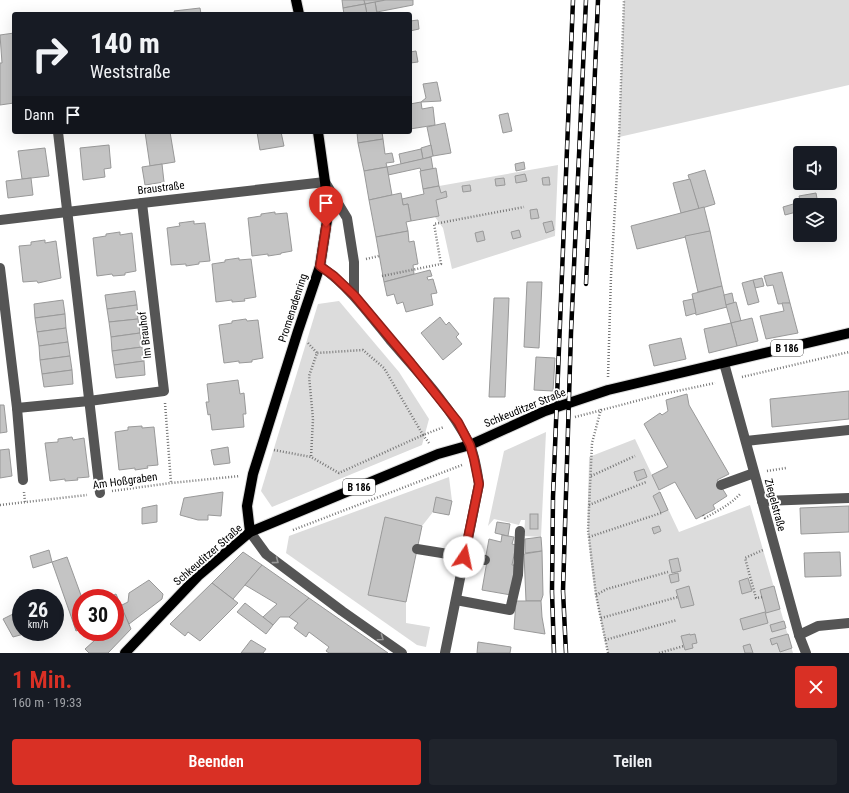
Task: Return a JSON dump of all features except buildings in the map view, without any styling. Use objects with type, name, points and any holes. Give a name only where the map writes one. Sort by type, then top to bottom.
[{"type":"main road","points":[[296,0],[299,12]]},
{"type":"main road","points":[[318,134],[328,214],[320,266]]},
{"type":"main road","name":"Promenadenring","points":[[250,532],[247,506],[253,474],[320,266]]},
{"type":"main road","name":"Schkeuditzer Straße","points":[[124,653],[198,576],[250,532],[438,454],[470,445],[545,411],[608,390],[849,334]]},
{"type":"street","points":[[58,134],[100,493]]},
{"type":"street","points":[[325,182],[347,218],[354,262],[354,295]]},
{"type":"street","name":"Braustraße","points":[[0,220],[325,182]]},
{"type":"street","name":"Im Brauhof","points":[[142,203],[164,391]]},
{"type":"street","name":"Promenadenring","points":[[320,266],[334,276],[354,295],[411,363],[458,422],[470,445],[479,484],[445,653]]},
{"type":"street","points":[[0,268],[17,408],[23,480]]},
{"type":"street","name":"Ziegelstraße","points":[[724,362],[799,635],[806,653]]},
{"type":"street","points":[[17,408],[89,401],[164,391]]},
{"type":"street","points":[[746,442],[849,430]]},
{"type":"street","points":[[721,485],[754,473]]},
{"type":"street","points":[[762,501],[849,498]]},
{"type":"street","points":[[456,600],[510,610],[518,575],[520,531]]},
{"type":"street","name":"Promenadenring","points":[[250,532],[266,554],[342,611],[402,653]]},
{"type":"street","points":[[417,549],[485,560]]},
{"type":"street","points":[[799,635],[818,626],[849,623]]},
{"type":"path","points":[[608,653],[596,595],[589,537],[589,505],[592,443],[608,390],[610,276],[619,137],[624,0]]},
{"type":"path","points":[[382,276],[441,264],[434,224],[524,207]]},
{"type":"path","points":[[311,457],[313,419],[309,376],[317,352],[363,350],[384,368],[423,435],[438,454]]},
{"type":"path","points":[[164,391],[171,483]]},
{"type":"path","points":[[261,447],[311,457],[339,473],[423,435],[458,422]]},
{"type":"path","points":[[591,476],[635,456]]},
{"type":"path","points":[[754,473],[786,468]]},
{"type":"path","name":"Am Hoßgraben","points":[[0,505],[253,474]]},
{"type":"path","points":[[589,505],[646,482]]},
{"type":"path","points":[[703,515],[705,518],[718,511],[732,503],[741,493],[757,485]]},
{"type":"path","points":[[589,537],[661,513]]},
{"type":"path","points":[[762,597],[756,598],[745,558],[774,544]]},
{"type":"path","points":[[596,595],[607,589],[668,572]]},
{"type":"path","points":[[601,618],[678,597]]},
{"type":"path","points":[[605,640],[677,620]]},
{"type":"path","points":[[658,653],[684,646]]},
{"type":"shaded area","points":[[624,0],[849,0],[849,85],[619,137]]},
{"type":"shaded area","points":[[558,165],[555,236],[452,269],[443,228],[435,217],[439,216],[436,200],[447,197],[446,191],[441,193],[439,186]]},
{"type":"shaded area","points":[[339,301],[399,372],[429,419],[422,445],[272,507],[261,491],[318,304]]},
{"type":"shaded area","points":[[546,432],[541,537],[524,536],[525,520],[521,520],[519,525],[494,519],[488,526],[504,451]]},
{"type":"shaded area","points":[[635,439],[679,532],[750,505],[793,653],[608,653],[595,591],[589,544],[589,457]]},
{"type":"shaded area","points":[[449,477],[452,501],[449,515],[433,512],[422,526],[385,518],[368,595],[406,602],[406,623],[430,627],[426,647],[417,645],[286,553],[289,536]]},
{"type":"railway","points":[[554,653],[552,592],[553,497],[573,0]]},
{"type":"railway","points":[[566,653],[563,591],[571,333],[586,0]]},
{"type":"railway","points":[[586,284],[598,0]]},
{"type":"route","points":[[326,227],[320,266],[334,276],[354,295],[411,363],[458,422],[470,445],[479,484],[464,557]]}]
